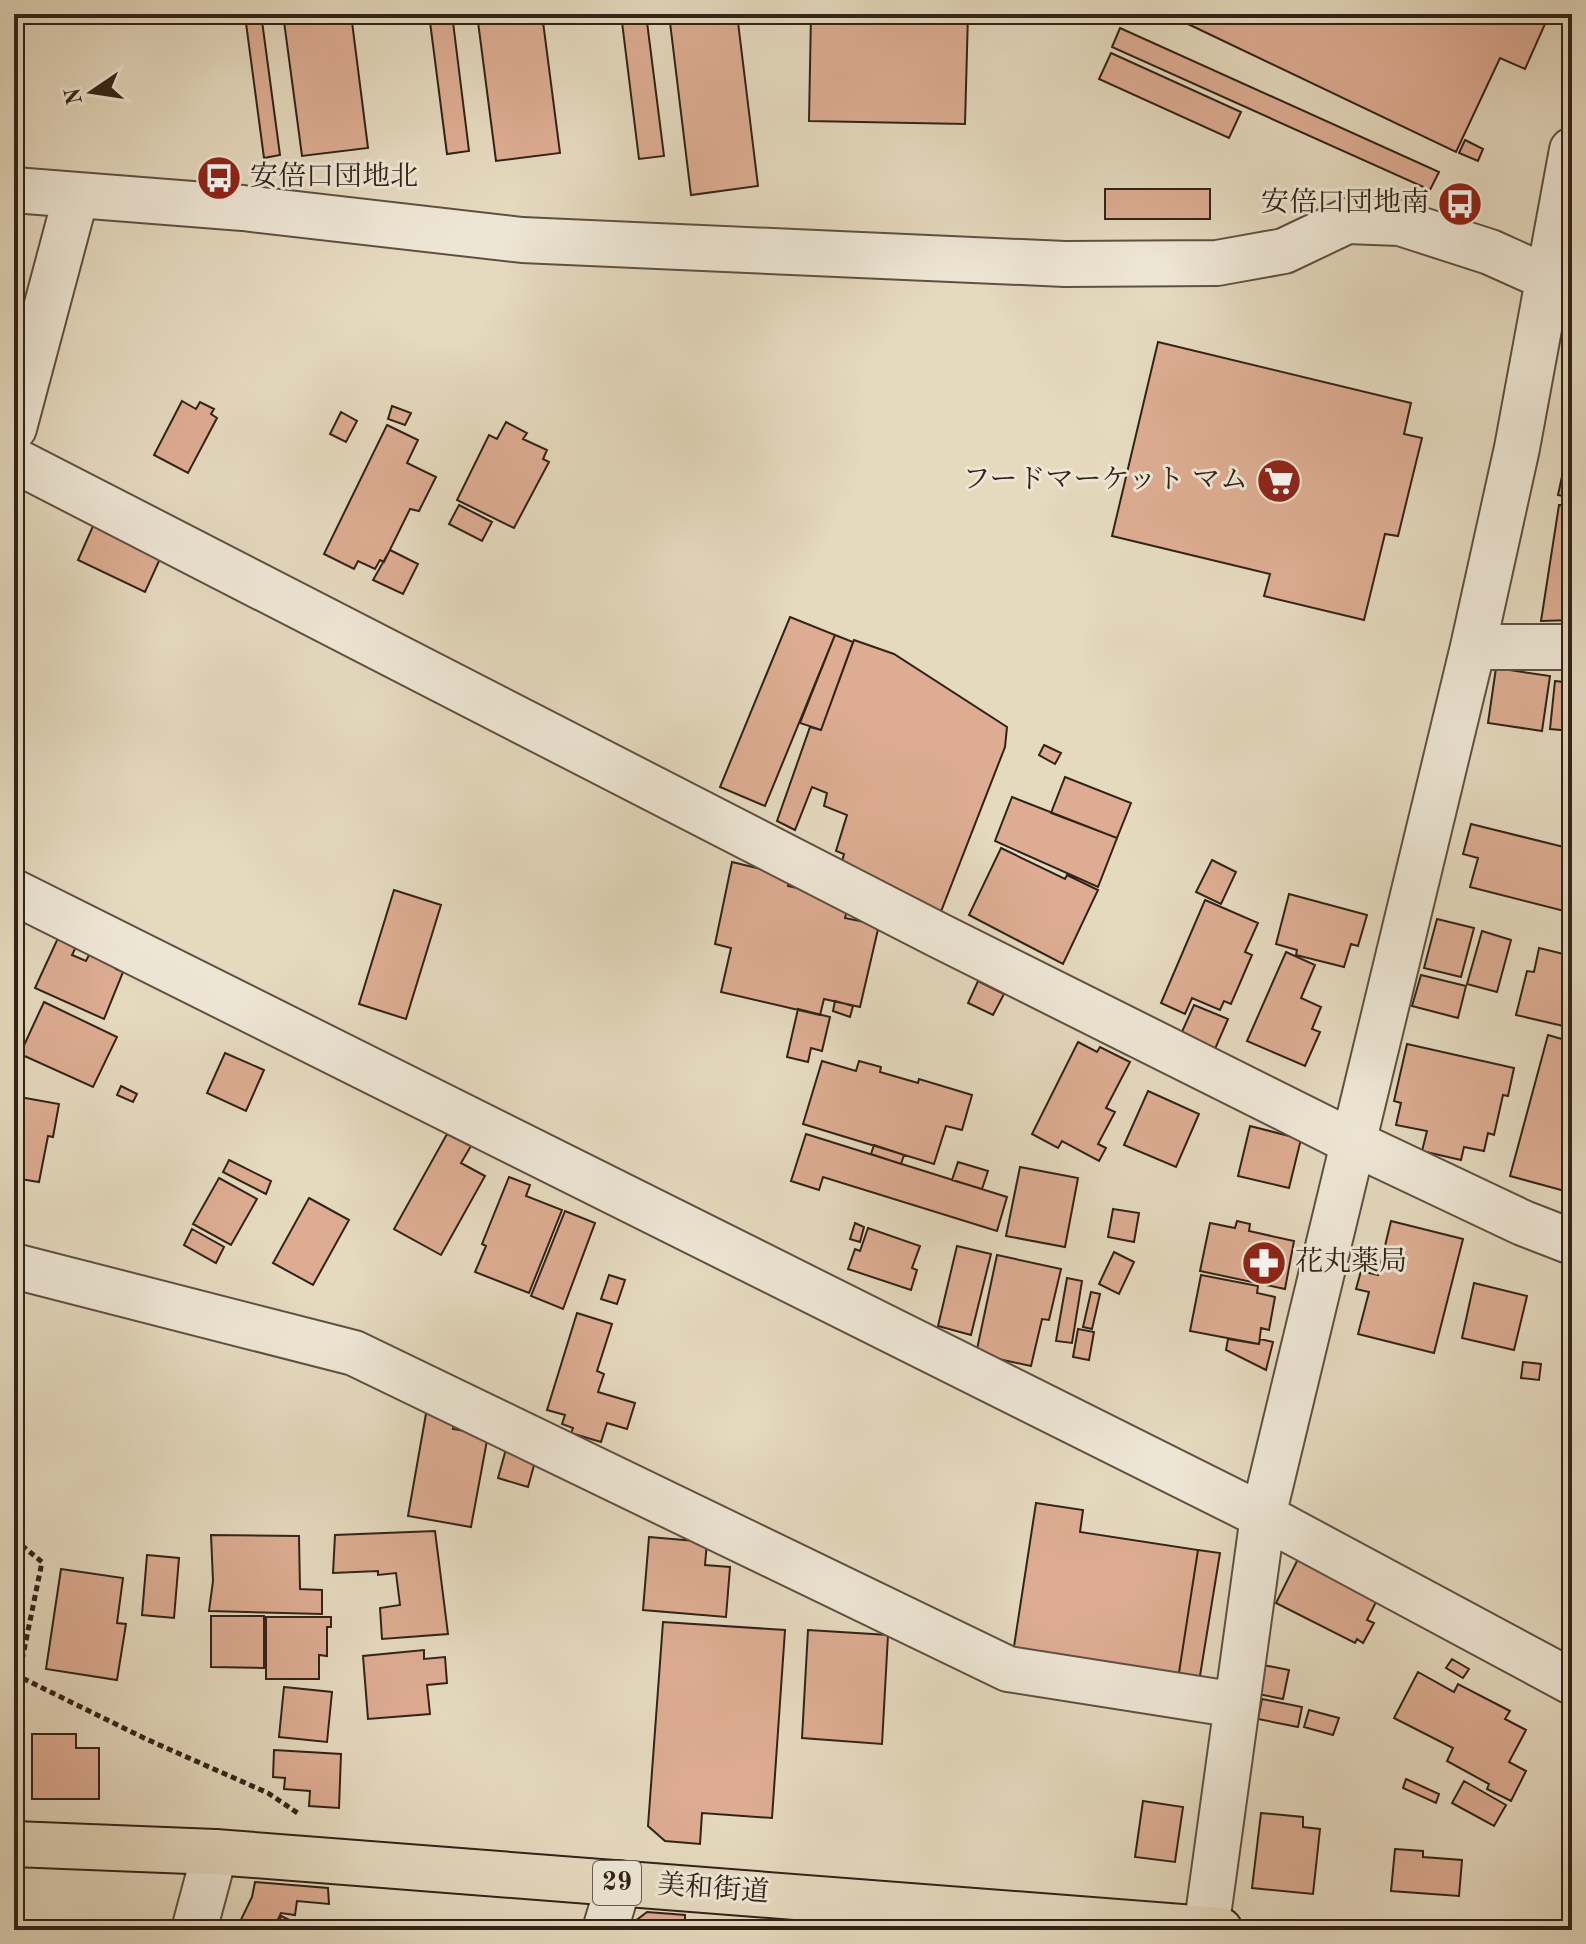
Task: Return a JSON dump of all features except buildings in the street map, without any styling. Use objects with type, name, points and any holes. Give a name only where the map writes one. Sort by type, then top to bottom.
[{"type":"main road","name":"美和街道","points":[[14,1844],[215,1852],[1211,1930]]},
{"type":"street","points":[[1211,1930],[1263,1516],[1473,647],[1517,448],[1572,150]]},
{"type":"street","points":[[14,190],[243,208],[522,240],[1065,264],[1217,263],[1284,251],[1347,221],[1400,223],[1490,252],[1550,279]]},
{"type":"street","points":[[14,428],[76,196]]},
{"type":"street","points":[[14,460],[938,935],[1354,1143],[1523,1223],[1572,1242]]},
{"type":"street","points":[[1473,647],[1572,647]]},
{"type":"street","points":[[14,892],[1263,1516],[1572,1682]]},
{"type":"street","points":[[14,1266],[354,1353],[1008,1669],[1237,1705]]},
{"type":"street","points":[[194,1930],[215,1852]]},
{"type":"street","points":[[605,1930],[619,1883]]},
{"type":"path","points":[[14,1539],[42,1562],[16,1674],[146,1739],[268,1793],[301,1815],[315,1860]]},
{"type":"place","name":"安倍口団地北","points":[[219,178]]},
{"type":"place","name":"安倍口団地南","points":[[1460,204]]},
{"type":"place","name":"フードマーケット マム","points":[[1279,481]]},
{"type":"place","name":"花丸薬局","points":[[1264,1263]]}]
